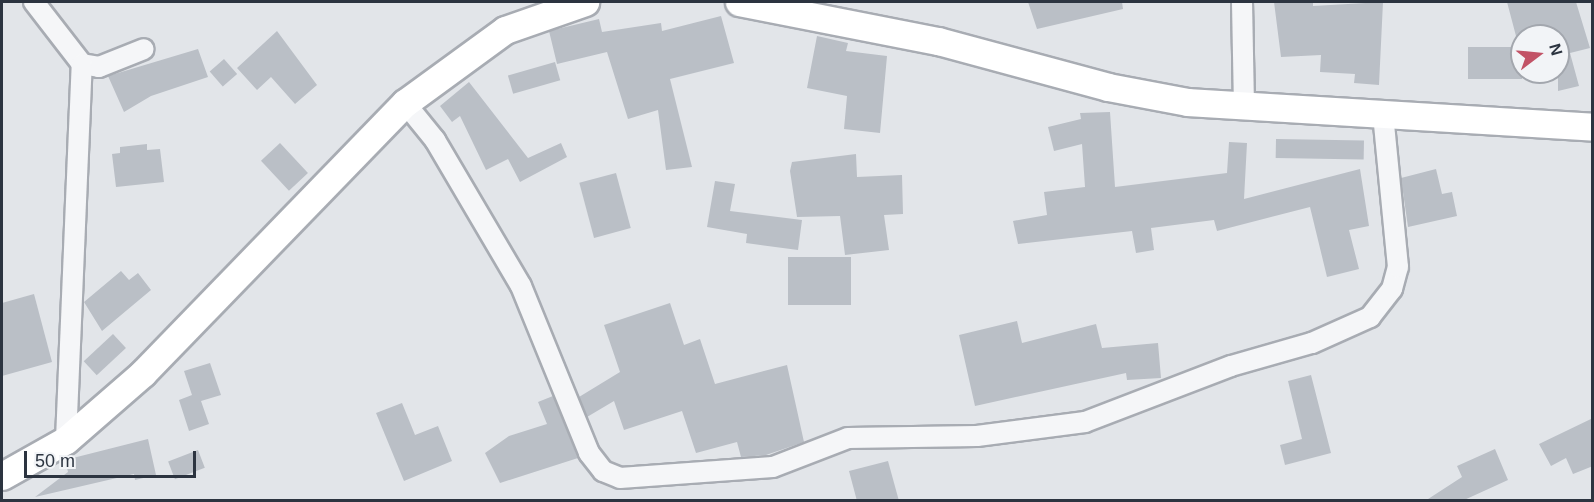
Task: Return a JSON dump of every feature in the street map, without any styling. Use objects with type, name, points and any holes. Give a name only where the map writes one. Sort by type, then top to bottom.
[{"type":"main road","points":[[2,476],[66,440],[143,373],[405,103],[505,30],[585,2]]},
{"type":"main road","points":[[739,2],[806,7],[1108,87],[1244,108],[1383,114],[1593,128]]},
{"type":"street","points":[[34,2],[82,64],[66,440]]},
{"type":"street","points":[[1242,2],[1244,108]]},
{"type":"street","points":[[82,64],[99,67],[144,49]]},
{"type":"street","points":[[405,103],[435,140],[521,286],[589,453],[603,471],[620,478],[773,467],[848,438],[977,436],[1085,422],[1232,366],[1312,343],[1370,317],[1392,289],[1398,267],[1383,114]]},
{"type":"building","points":[[1028,2],[1122,2],[1123,9],[1037,29]]},
{"type":"building","points":[[1274,2],[1313,2],[1313,6],[1383,2],[1379,85],[1354,83],[1355,74],[1320,72],[1321,55],[1281,57]]},
{"type":"building","points":[[1507,2],[1576,2],[1590,48],[1570,53],[1570,24],[1513,24]]},
{"type":"building","points":[[721,16],[734,63],[670,79],[692,167],[666,170],[658,110],[628,119],[607,52],[557,64],[549,31],[599,19],[602,32],[661,23],[662,31]]},
{"type":"building","points":[[277,31],[317,85],[295,104],[271,77],[257,90],[237,68]]},
{"type":"building","points":[[817,36],[848,43],[846,51],[887,56],[880,133],[844,129],[847,96],[807,88]]},
{"type":"building","points":[[1468,47],[1510,47],[1510,79],[1468,79]]},
{"type":"building","points":[[198,49],[208,77],[151,96],[124,112],[108,76]]},
{"type":"building","points":[[1570,53],[1579,86],[1558,91],[1558,84],[1570,84]]},
{"type":"building","points":[[224,59],[237,74],[223,87],[210,71]]},
{"type":"building","points":[[555,62],[560,80],[513,94],[508,76]]},
{"type":"building","points":[[469,82],[528,158],[561,143],[567,157],[520,182],[508,159],[486,170],[460,116],[452,122],[440,106]]},
{"type":"building","points":[[1110,112],[1115,187],[1227,173],[1229,142],[1247,143],[1244,199],[1360,169],[1369,226],[1349,230],[1359,269],[1327,277],[1310,207],[1217,231],[1214,220],[1151,228],[1154,250],[1136,253],[1132,231],[1018,244],[1013,221],[1047,215],[1044,192],[1085,187],[1082,144],[1054,151],[1048,127],[1081,119],[1080,113]]},
{"type":"building","points":[[1276,139],[1364,141],[1364,160],[1276,158]]},
{"type":"building","points":[[280,143],[308,173],[289,191],[261,161]]},
{"type":"building","points":[[147,144],[147,150],[160,149],[164,182],[116,187],[112,154],[120,153],[120,147]]},
{"type":"building","points":[[856,154],[857,177],[902,175],[903,214],[884,215],[889,250],[845,255],[840,216],[797,217],[790,171],[792,162]]},
{"type":"building","points":[[1436,169],[1442,194],[1452,192],[1457,216],[1408,227],[1401,178]]},
{"type":"building","points":[[616,173],[631,228],[594,238],[579,183]]},
{"type":"building","points":[[715,181],[735,184],[730,211],[802,220],[798,250],[746,243],[747,234],[707,227]]},
{"type":"building","points":[[788,257],[851,257],[851,305],[788,305]]},
{"type":"building","points":[[121,271],[129,280],[138,273],[151,290],[102,331],[84,302]]},
{"type":"building","points":[[34,294],[52,362],[2,376],[2,303]]},
{"type":"building","points":[[670,303],[684,345],[700,339],[715,384],[787,365],[804,442],[766,455],[741,457],[737,442],[696,453],[682,411],[624,430],[614,401],[587,417],[579,397],[620,372],[604,325]]},
{"type":"building","points":[[1017,321],[1022,343],[1096,324],[1102,348],[1158,343],[1161,378],[1127,380],[1126,373],[975,406],[959,335]]},
{"type":"building","points":[[113,334],[126,348],[97,375],[84,361]]},
{"type":"building","points":[[210,363],[221,395],[201,401],[209,424],[189,431],[179,400],[192,395],[184,371]]},
{"type":"building","points":[[1311,375],[1331,453],[1285,465],[1280,445],[1302,439],[1288,381]]},
{"type":"building","points":[[553,396],[578,458],[500,483],[485,453],[509,436],[547,424],[538,402]]},
{"type":"building","points":[[402,403],[415,435],[438,426],[452,461],[404,481],[376,413]]},
{"type":"building","points":[[1593,418],[1593,466],[1573,474],[1566,458],[1551,466],[1539,444]]},
{"type":"building","points":[[148,439],[156,475],[135,480],[134,474],[35,497],[68,472],[65,460]]},
{"type":"building","points":[[1495,449],[1508,480],[1462,501],[1425,501],[1462,477],[1457,466]]},
{"type":"building","points":[[198,450],[205,468],[175,479],[168,461]]},
{"type":"building","points":[[888,461],[899,501],[857,501],[849,471]]}]
